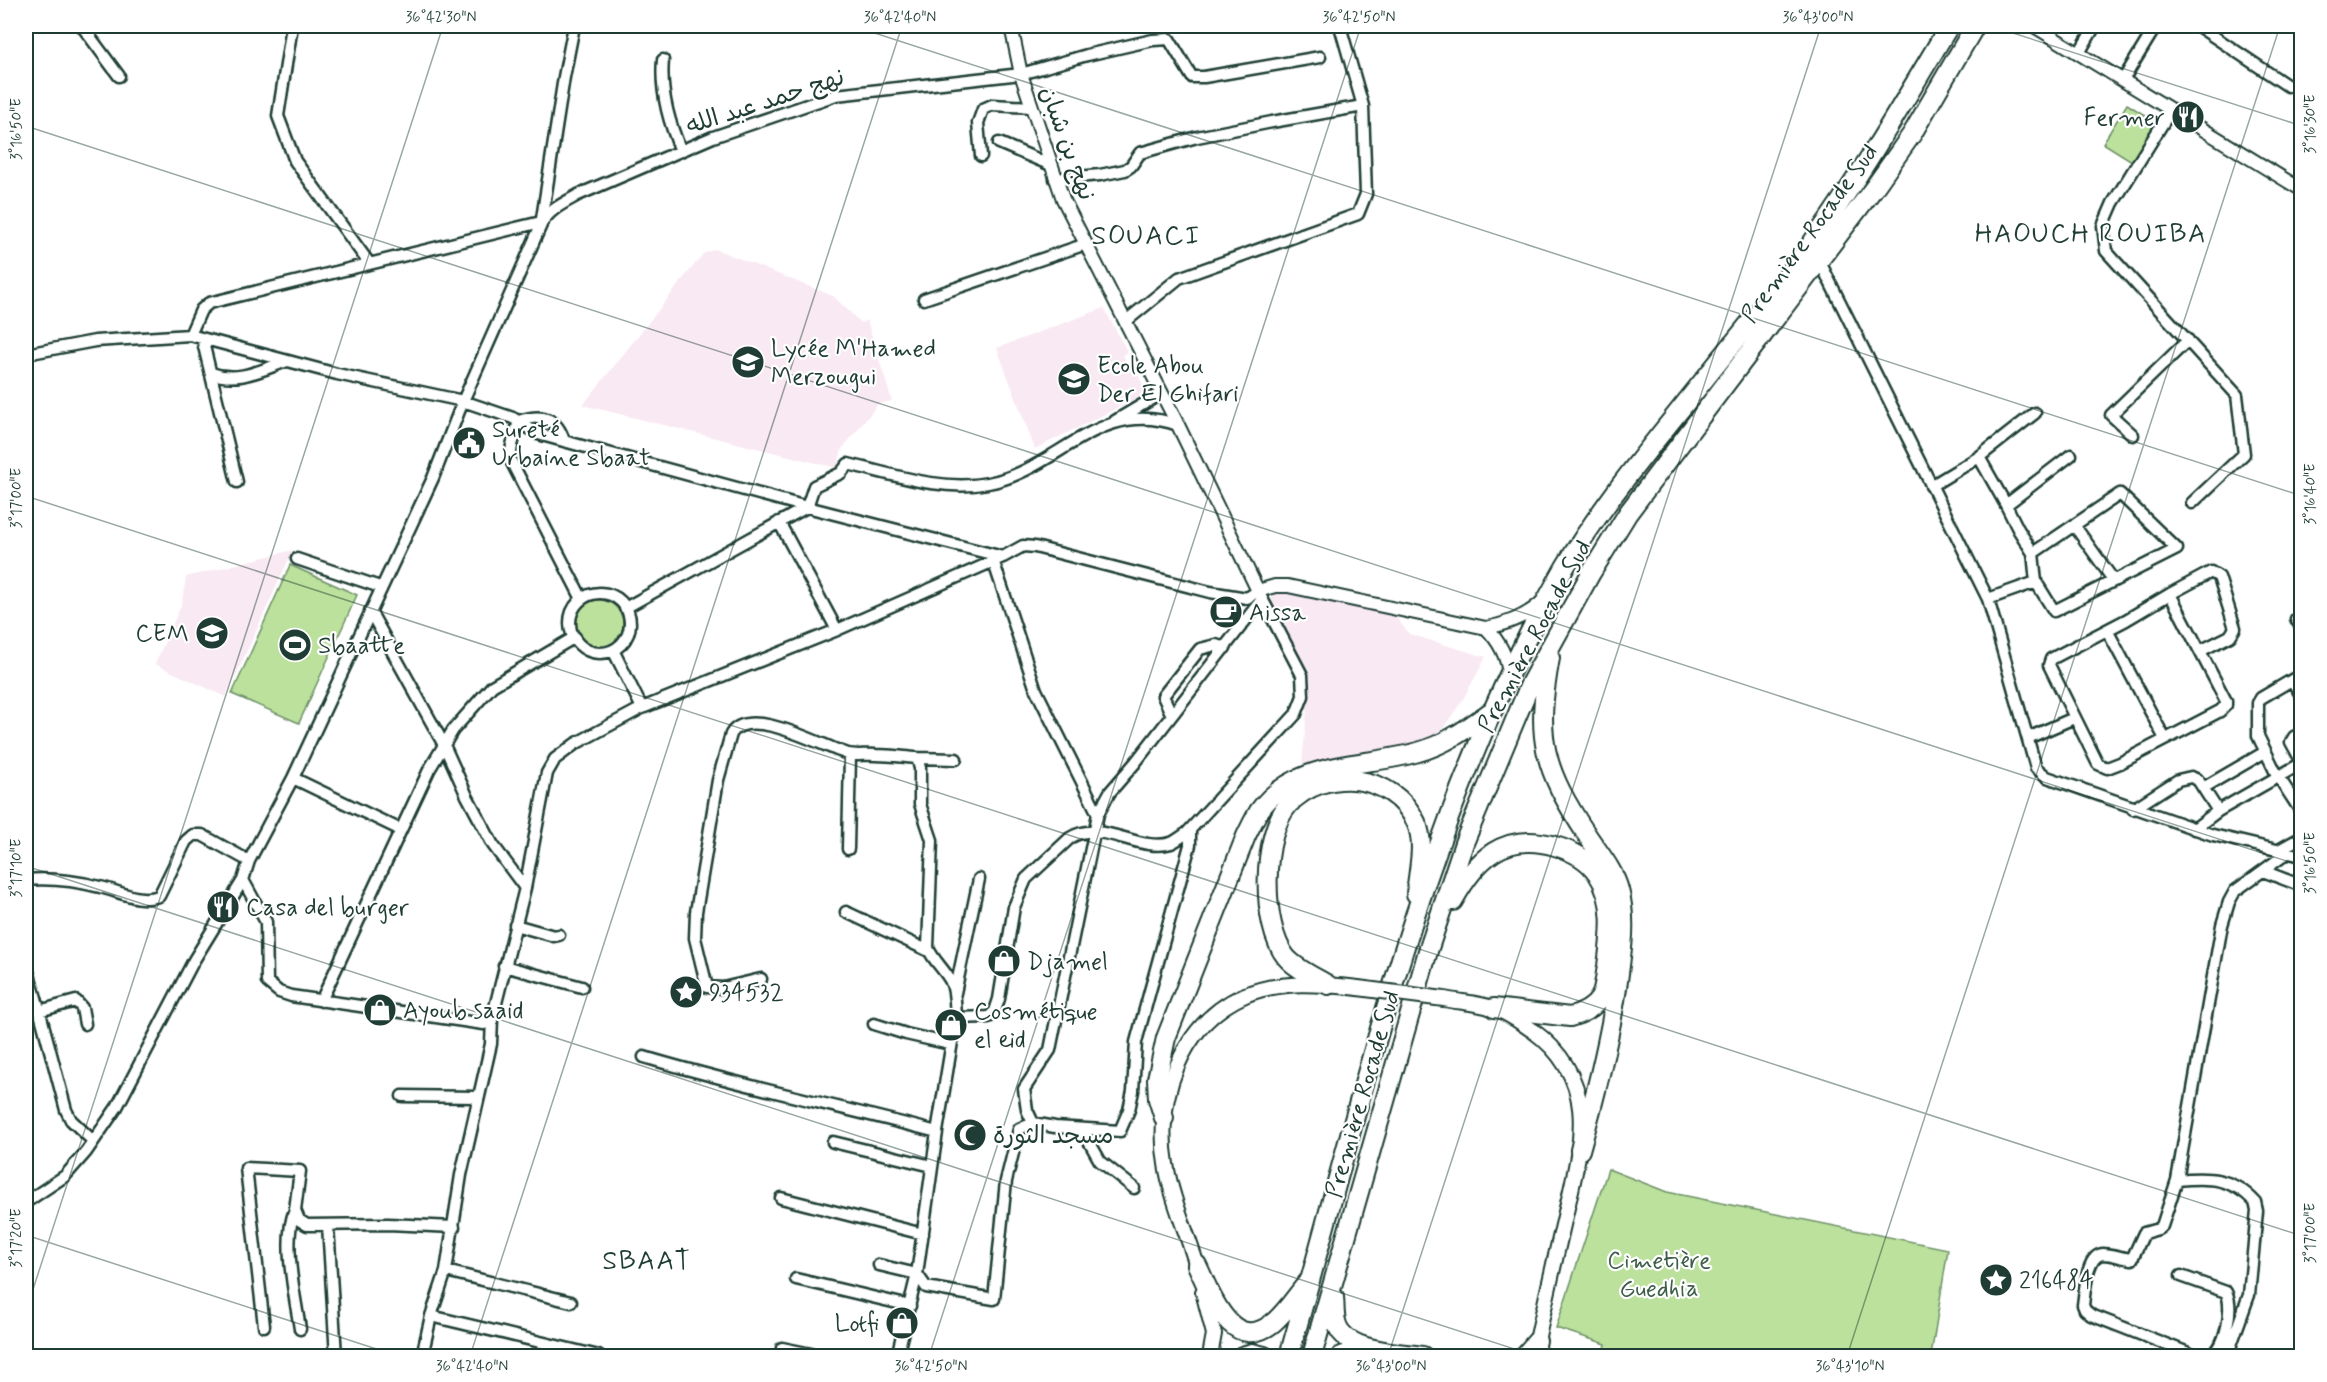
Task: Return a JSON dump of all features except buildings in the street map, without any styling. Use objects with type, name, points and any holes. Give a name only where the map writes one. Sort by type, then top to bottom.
[{"type":"highway","name":"Première Rocade Sud","points":[[1289,1356],[1378,1036],[1414,921],[1459,796],[1494,708],[1509,677],[1550,596],[1612,494],[1788,275],[1873,154],[1949,26]]},
{"type":"highway","name":"Première Rocade Sud","points":[[1312,1356],[1428,951],[1472,822],[1527,692],[1591,573],[1628,513],[1820,262],[1912,134],[1975,26]]},
{"type":"highway","points":[[1554,641],[1544,689],[1546,754],[1553,776],[1569,807],[1618,886],[1624,931],[1608,1043],[1580,1150]]},
{"type":"highway","points":[[1164,1118],[1158,1099],[1157,1079],[1166,1038],[1246,836],[1260,811],[1280,791],[1306,775],[1327,768],[1400,757],[1435,747],[1448,741],[1494,708]]},
{"type":"highway","points":[[1328,985],[1286,957],[1272,925],[1268,868],[1271,844],[1278,822],[1287,806],[1304,790],[1320,784],[1347,780],[1368,781],[1385,788],[1403,801],[1417,823],[1421,844],[1414,921]]},
{"type":"highway","points":[[1428,951],[1463,883],[1486,856],[1507,845],[1527,841],[1569,850],[1583,858],[1596,871],[1603,883],[1609,902],[1611,932],[1604,987],[1599,998],[1592,1008],[1570,1017],[1494,1008]]},
{"type":"highway","points":[[1197,1265],[1228,1323],[1247,1332],[1257,1332],[1276,1320],[1312,1276]]},
{"type":"highway","points":[[1334,1284],[1336,1323],[1345,1338],[1359,1346],[1423,1356]]},
{"type":"highway","points":[[1524,1356],[1538,1349]]},
{"type":"highway","points":[[1242,1356],[1252,1353],[1264,1356]]},
{"type":"highway","points":[[1341,1356],[1344,1354],[1374,1356]]},
{"type":"main road","points":[[1209,1356],[1214,1334],[1197,1265],[1168,1174],[1163,1135],[1168,1091],[1177,1066],[1194,1035],[1211,1017],[1246,995],[1307,983],[1444,999],[1494,1008],[1514,1017],[1546,1040],[1570,1073],[1581,1105],[1580,1150],[1538,1349]]},
{"type":"street","points":[[82,26],[119,76]]},
{"type":"street","points":[[292,26],[278,116],[295,161],[369,263]]},
{"type":"street","points":[[26,1202],[65,1176],[117,1107],[194,960],[243,880],[249,861],[293,778],[432,478],[463,400],[541,224],[574,26]]},
{"type":"street","name":"نهج بن شبان","points":[[1011,26],[1021,74],[1055,179],[1260,595]]},
{"type":"street","points":[[1125,322],[1179,278],[1358,214],[1366,194],[1363,106],[1340,26]]},
{"type":"street","points":[[2034,26],[2301,190]]},
{"type":"street","points":[[2079,52],[2095,26]]},
{"type":"street","points":[[2123,80],[2156,26]]},
{"type":"street","points":[[2198,26],[2288,86]]},
{"type":"street","name":"نهج حمد عبد الله","points":[[541,224],[546,215],[578,195],[713,137],[836,95],[1021,74],[1087,55],[1153,40],[1169,39],[1192,77],[1204,77],[1320,57]]},
{"type":"street","points":[[663,60],[662,71],[670,127],[681,151]]},
{"type":"street","points":[[981,156],[978,123],[983,109],[992,105],[1032,107]]},
{"type":"street","points":[[1055,179],[1125,170],[1131,166],[1140,153],[1281,120],[1363,106]]},
{"type":"street","points":[[2171,110],[2113,203],[2103,226],[2106,251],[2237,395],[2244,454],[2192,503]]},
{"type":"street","points":[[999,143],[1051,165]]},
{"type":"street","points":[[190,335],[201,310],[209,303],[369,263],[541,224]]},
{"type":"street","points":[[924,299],[1086,244]]},
{"type":"street","points":[[1820,262],[1988,599],[2036,768],[2047,777],[2133,809],[2194,829],[2301,856]]},
{"type":"street","points":[[26,354],[95,341],[190,335],[337,374],[463,400],[519,421],[538,434],[996,558]]},
{"type":"street","points":[[202,338],[237,482]]},
{"type":"street","points":[[2133,435],[2111,416],[2188,340]]},
{"type":"street","points":[[211,373],[228,378],[238,378],[287,361]]},
{"type":"street","points":[[625,608],[807,507],[814,486],[841,473],[848,464],[933,482],[965,485],[987,484],[1016,474],[1090,432],[1113,423],[1162,393]]},
{"type":"street","points":[[1932,486],[1979,458],[2035,413]]},
{"type":"street","points":[[519,421],[537,418],[551,420],[560,428],[564,441]]},
{"type":"street","points":[[1113,423],[1155,419],[1178,425]]},
{"type":"street","points":[[519,421],[510,459],[582,599]]},
{"type":"street","points":[[2006,505],[2071,454]]},
{"type":"street","points":[[1979,458],[2033,553],[2036,582],[2054,612],[2177,549],[2120,494],[2033,553]]},
{"type":"street","points":[[779,522],[837,630]]},
{"type":"street","points":[[2074,525],[2114,581]]},
{"type":"street","points":[[422,1356],[431,1316],[446,1271],[461,1175],[477,1097],[491,1044],[492,1019],[525,888],[547,773],[555,759],[575,744],[642,708],[837,630],[1023,546],[1035,547],[1210,592],[1247,598],[1260,595],[1275,586],[1288,586],[1486,628],[1521,617],[1550,596]]},
{"type":"street","points":[[996,558],[1036,690],[1098,814]]},
{"type":"street","points":[[297,559],[380,587]]},
{"type":"street","points":[[2170,594],[2200,651],[2226,700],[2226,705],[2220,711],[2120,763],[2107,768],[2098,764],[2074,718],[2050,662],[2170,594],[2211,572],[2219,577],[2235,628],[2230,636],[2200,651]]},
{"type":"street","points":[[1988,599],[2036,582]]},
{"type":"street","points":[[602,593],[613,596],[625,608],[630,622],[628,632],[624,641],[613,650],[596,653],[578,644],[569,625],[575,606],[582,599],[592,594],[602,593]]},
{"type":"street","points":[[1033,1123],[1027,1110],[1024,1089],[1050,1050],[1098,814],[1110,792],[1225,648],[1260,595]]},
{"type":"street","points":[[956,1018],[989,1017],[995,1011],[1014,907],[1026,879],[1070,838],[1078,833],[1094,832],[1155,844],[1171,843],[1190,830],[1296,714],[1303,696],[1302,675],[1260,595]]},
{"type":"street","points":[[370,611],[444,745],[493,845],[525,888]]},
{"type":"street","points":[[1486,628],[1505,655],[1509,677]]},
{"type":"street","points":[[2107,630],[2165,739]]},
{"type":"street","points":[[321,1001],[429,770],[459,722],[492,686],[575,637]]},
{"type":"street","points":[[1172,716],[1163,696],[1170,687],[1200,649],[1216,645],[1225,648]]},
{"type":"street","points":[[613,650],[642,708]]},
{"type":"street","points":[[2301,697],[2296,677],[2261,698],[2258,703],[2258,736],[2301,813]]},
{"type":"street","points":[[2028,738],[2074,718]]},
{"type":"street","points":[[761,979],[723,988],[707,987],[695,938],[696,912],[717,791],[731,734],[735,727],[741,724],[769,725],[850,755],[956,759]]},
{"type":"street","points":[[2194,829],[2218,811],[2301,762],[2291,742],[2301,733]]},
{"type":"street","points":[[2203,788],[2265,752]]},
{"type":"street","points":[[848,849],[850,755]]},
{"type":"street","points":[[897,1356],[917,1274],[950,1044],[956,1018],[951,981],[929,951],[927,937],[932,840],[920,804],[920,768],[917,758]]},
{"type":"street","points":[[293,778],[401,830]]},
{"type":"street","points":[[2133,809],[2178,780],[2194,778],[2218,811]]},
{"type":"street","points":[[879,1265],[917,1274],[926,1287],[994,1299],[1006,1180],[1019,1129],[1033,1123],[1120,1131],[1125,1125],[1133,1091],[1136,1042],[1190,845],[1190,830]]},
{"type":"street","points":[[26,880],[46,878],[99,886],[142,899],[152,898],[159,896],[186,840],[202,835],[249,861]]},
{"type":"street","points":[[2196,1356],[2091,1315],[2085,1310],[2090,1267],[2093,1261],[2103,1254],[2132,1259],[2144,1233],[2162,1226],[2177,1180],[2222,925],[2229,902],[2235,891],[2263,871],[2281,852],[2301,837]]},
{"type":"street","points":[[2263,871],[2301,886]]},
{"type":"street","points":[[954,997],[979,879]]},
{"type":"street","points":[[243,880],[266,922],[267,982],[279,992],[321,1001],[484,1024],[492,1019]]},
{"type":"street","points":[[846,912],[929,951]]},
{"type":"street","points":[[515,925],[559,935]]},
{"type":"street","points":[[26,964],[31,999],[39,1011],[66,1110],[71,1120],[93,1141]]},
{"type":"street","points":[[504,966],[582,987]]},
{"type":"street","points":[[39,1011],[76,1001],[82,1008],[85,1024]]},
{"type":"street","points":[[874,1024],[950,1044]]},
{"type":"street","points":[[644,1057],[795,1099],[835,1105],[937,1132]]},
{"type":"street","points":[[402,1096],[477,1097]]},
{"type":"street","points":[[1082,1129],[1100,1161],[1134,1188]]},
{"type":"street","points":[[833,1142],[932,1166]]},
{"type":"street","points":[[264,1326],[246,1168],[300,1171],[296,1210],[291,1221],[289,1238],[300,1329]]},
{"type":"street","points":[[2177,1180],[2214,1178],[2237,1188],[2255,1202],[2257,1211],[2252,1282],[2227,1356]]},
{"type":"street","points":[[781,1198],[923,1234]]},
{"type":"street","points":[[296,1210],[299,1220],[307,1225],[388,1224],[454,1227]]},
{"type":"street","points":[[328,1225],[336,1356]]},
{"type":"street","points":[[446,1271],[571,1302]]},
{"type":"street","points":[[2181,1276],[2226,1292],[2231,1300],[2220,1348],[2211,1356]]},
{"type":"street","points":[[796,1279],[910,1306]]},
{"type":"street","points":[[431,1316],[599,1356]]},
{"type":"street","points":[[782,1348],[821,1356]]},
{"type":"shaded area","name":"Lycée M'Hamed Merzougui","points":[[715,249],[833,296],[861,323],[867,320],[892,401],[878,404],[842,449],[837,468],[583,405],[703,254]]},
{"type":"shaded area","name":"Ecole Abou Der El Ghifari","points":[[1104,308],[1127,351],[1123,356],[1128,364],[1133,365],[1147,393],[1035,449],[997,348]]},
{"type":"shaded area","name":"CEM","points":[[293,550],[226,697],[155,664],[182,603],[186,577]]},
{"type":"shaded area","points":[[1275,588],[1396,617],[1409,634],[1486,657],[1462,701],[1434,741],[1302,765],[1310,677],[1271,601]]},
{"type":"green space","points":[[2127,104],[2159,124],[2135,163],[2103,143]]},
{"type":"green space","name":"Sbaatte","points":[[290,565],[357,595],[299,723],[232,694]]},
{"type":"green space","points":[[599,600],[616,607],[623,624],[616,641],[599,648],[582,641],[575,624],[582,607]]},
{"type":"green space","name":"Cimetière Guedhia","points":[[1608,1169],[1667,1192],[1948,1249],[1931,1356],[1603,1356],[1606,1344],[1556,1328]]},
{"type":"place","name":"Fermer","points":[[2188,117]]},
{"type":"place","name":"Lycée M'Hamed Merzougui","points":[[748,362]]},
{"type":"place","name":"Ecole Abou Der El Ghifari","points":[[1074,379]]},
{"type":"place","name":"Sureté Urbaine Sbaat","points":[[469,443]]},
{"type":"place","name":"Aissa","points":[[1226,612]]},
{"type":"place","name":"CEM","points":[[212,633]]},
{"type":"place","name":"Sbaatte","points":[[295,645]]},
{"type":"place","name":"Casa del burger","points":[[223,907]]},
{"type":"place","name":"Djamel","points":[[1004,961]]},
{"type":"place","name":"934532","points":[[686,992]]},
{"type":"place","name":"Ayoub saaid","points":[[380,1010]]},
{"type":"place","name":"Cosmétique el eid","points":[[951,1025]]},
{"type":"place","name":"مسجد الثورة","points":[[970,1135]]},
{"type":"place","name":"216484","points":[[1996,1280]]},
{"type":"place","name":"Lotfi","points":[[902,1323]]},
{"type":"district","name":"HAOUCH ROUIBA","points":[[2091,233]]},
{"type":"district","name":"SOUACI","points":[[1146,235]]},
{"type":"district","name":"SBAAT","points":[[647,1260]]}]
